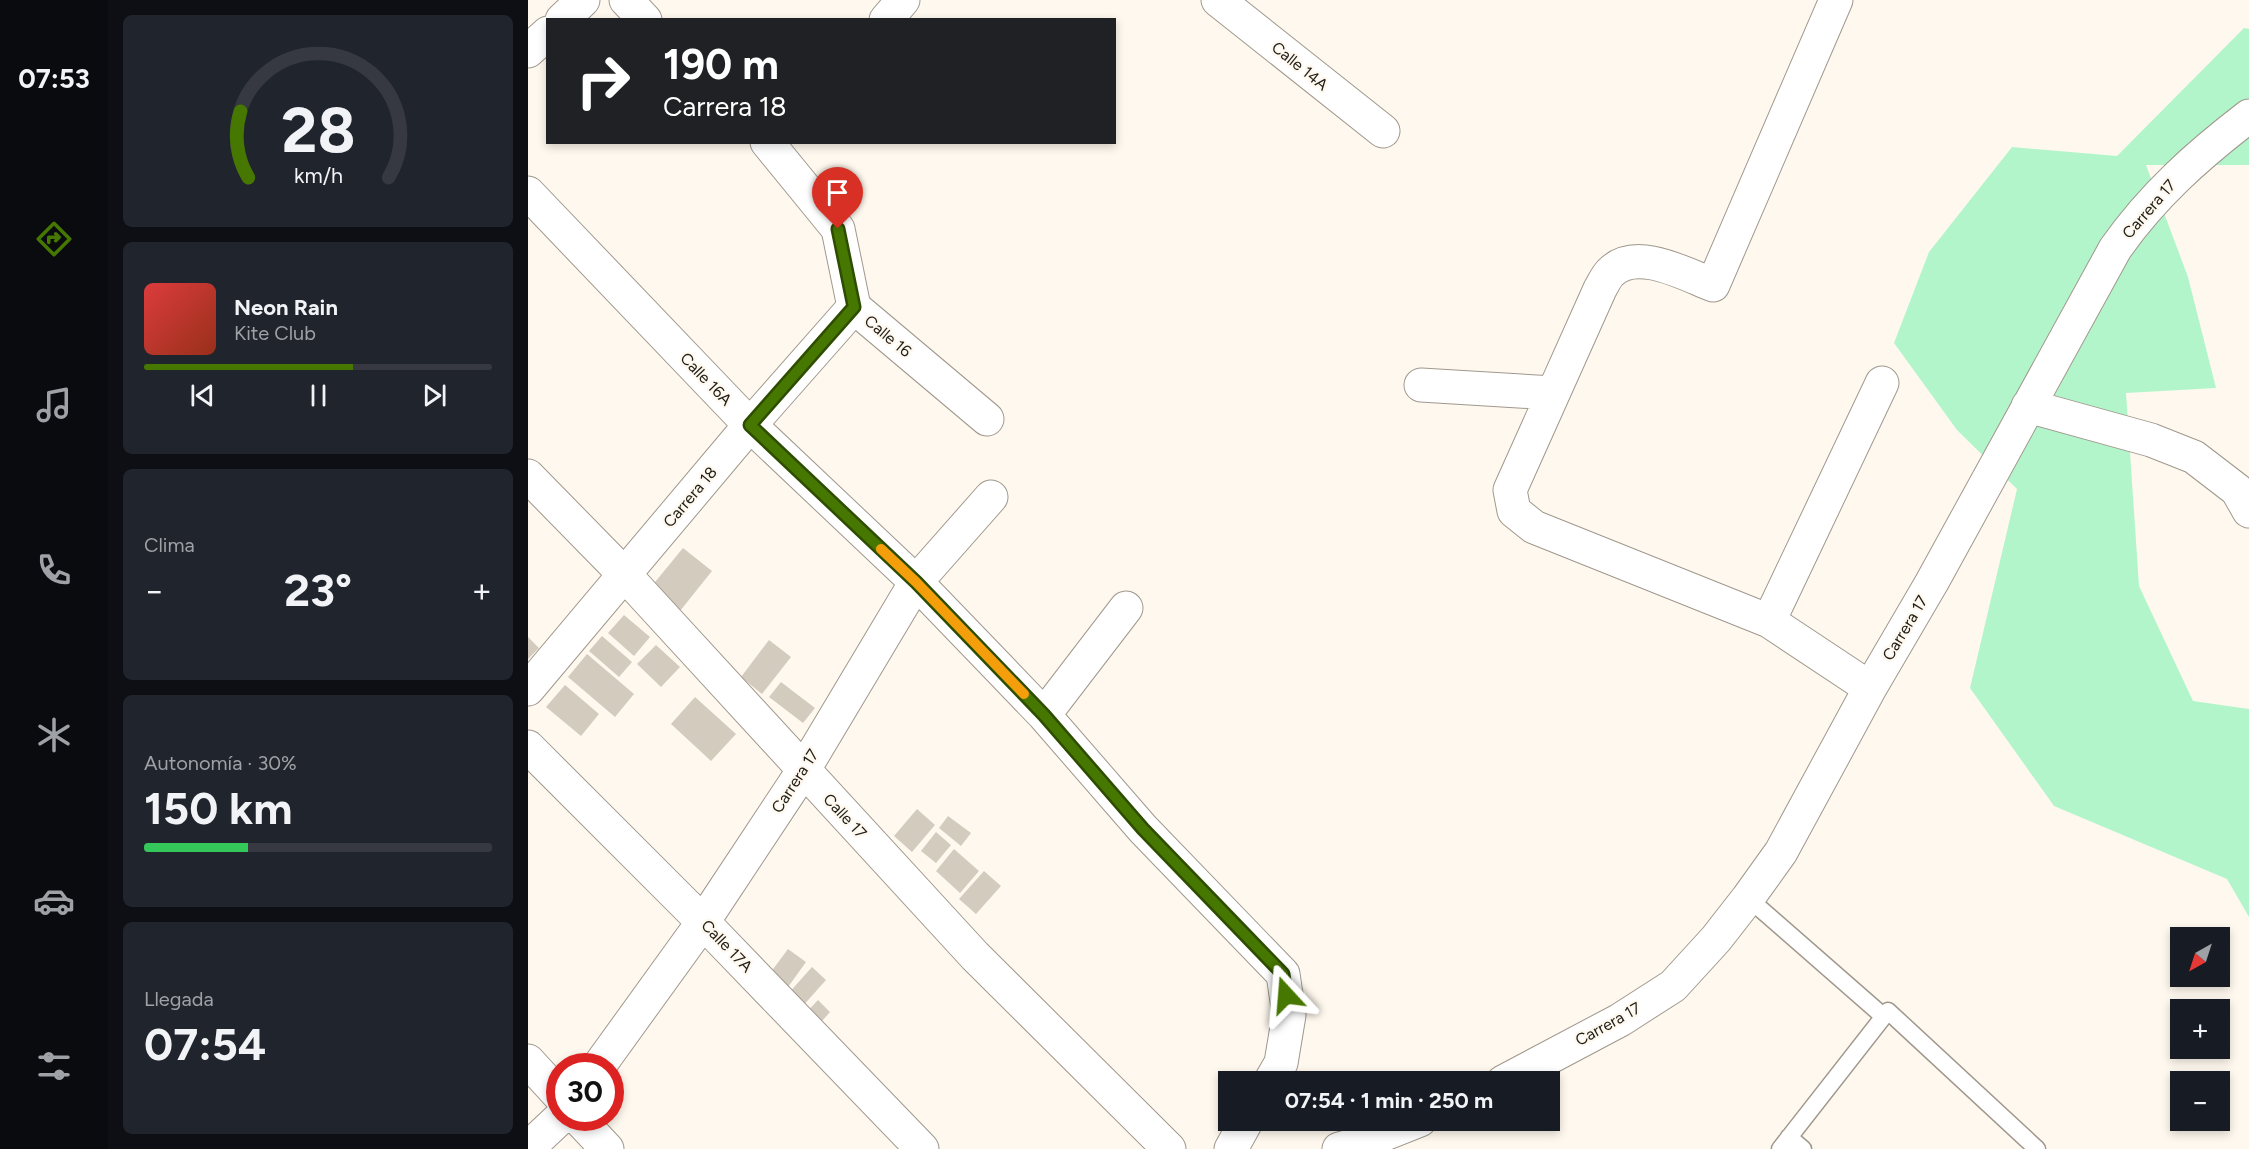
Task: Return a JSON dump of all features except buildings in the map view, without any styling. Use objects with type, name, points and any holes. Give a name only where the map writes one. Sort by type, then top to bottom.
[{"type":"street","points":[[564,18],[583,0]]},
{"type":"street","points":[[626,0],[643,18]]},
{"type":"street","points":[[888,18],[903,0]]},
{"type":"street","name":"Calle 14A","points":[[1218,0],[1383,131]]},
{"type":"street","points":[[1836,0],[1713,285],[1649,261],[1630,261],[1611,272],[1600,289],[1510,490],[1514,511],[1534,527],[1769,621],[1870,688]]},
{"type":"street","points":[[528,51],[546,35]]},
{"type":"street","name":"Carrera 17","points":[[1524,1071],[1620,1020],[1673,986],[1716,939],[1748,898],[1781,852],[2115,249],[2136,219],[2163,189],[2204,151],[2249,116]]},
{"type":"street","name":"Calle 16","points":[[776,146],[838,229],[854,307],[987,419]]},
{"type":"street","name":"Calle 16A","points":[[528,193],[750,425],[916,582],[1044,715],[1143,829],[1283,974],[1289,1016],[1281,1063],[1276,1071]]},
{"type":"street","name":"Carrera 18","points":[[528,689],[750,425],[854,307]]},
{"type":"street","points":[[1769,621],[1882,383]]},
{"type":"street","points":[[1421,385],[1553,393]]},
{"type":"street","points":[[2028,406],[2151,440],[2194,457],[2245,500]]},
{"type":"street","name":"Calle 17","points":[[528,476],[625,574],[803,771],[975,956],[1169,1149]]},
{"type":"street","name":"Carrera 17","points":[[608,1053],[703,922],[803,771],[916,582],[991,497]]},
{"type":"street","points":[[1044,715],[1126,608]]},
{"type":"street","name":"Calle 17A","points":[[528,747],[703,922],[922,1149]]},
{"type":"street","points":[[528,1061],[546,1081]]},
{"type":"street","points":[[528,1148],[546,1131]]},
{"type":"street","points":[[590,1131],[607,1149]]},
{"type":"street","points":[[1231,1149],[1242,1131]]},
{"type":"street","points":[[1339,1149],[1392,1131]]},
{"type":"lane","points":[[1748,898],[1883,1016]]},
{"type":"lane","points":[[1803,1149],[1784,1143],[1888,1011],[2037,1149]]},
{"type":"green space","points":[[2244,28],[2249,29],[2249,165],[2146,165],[2188,277],[2216,388],[2126,393],[2139,586],[2193,701],[2249,709],[2249,917],[2227,879],[2054,806],[1970,688],[2017,489],[1957,430],[1894,343],[1929,252],[2012,147],[2117,156]]},
{"type":"slow traffic","points":[[881,549],[1024,694]]},
{"type":"route","points":[[838,229],[854,307],[750,425],[916,582],[1044,715],[1143,829],[1283,974],[1286,995]]}]
